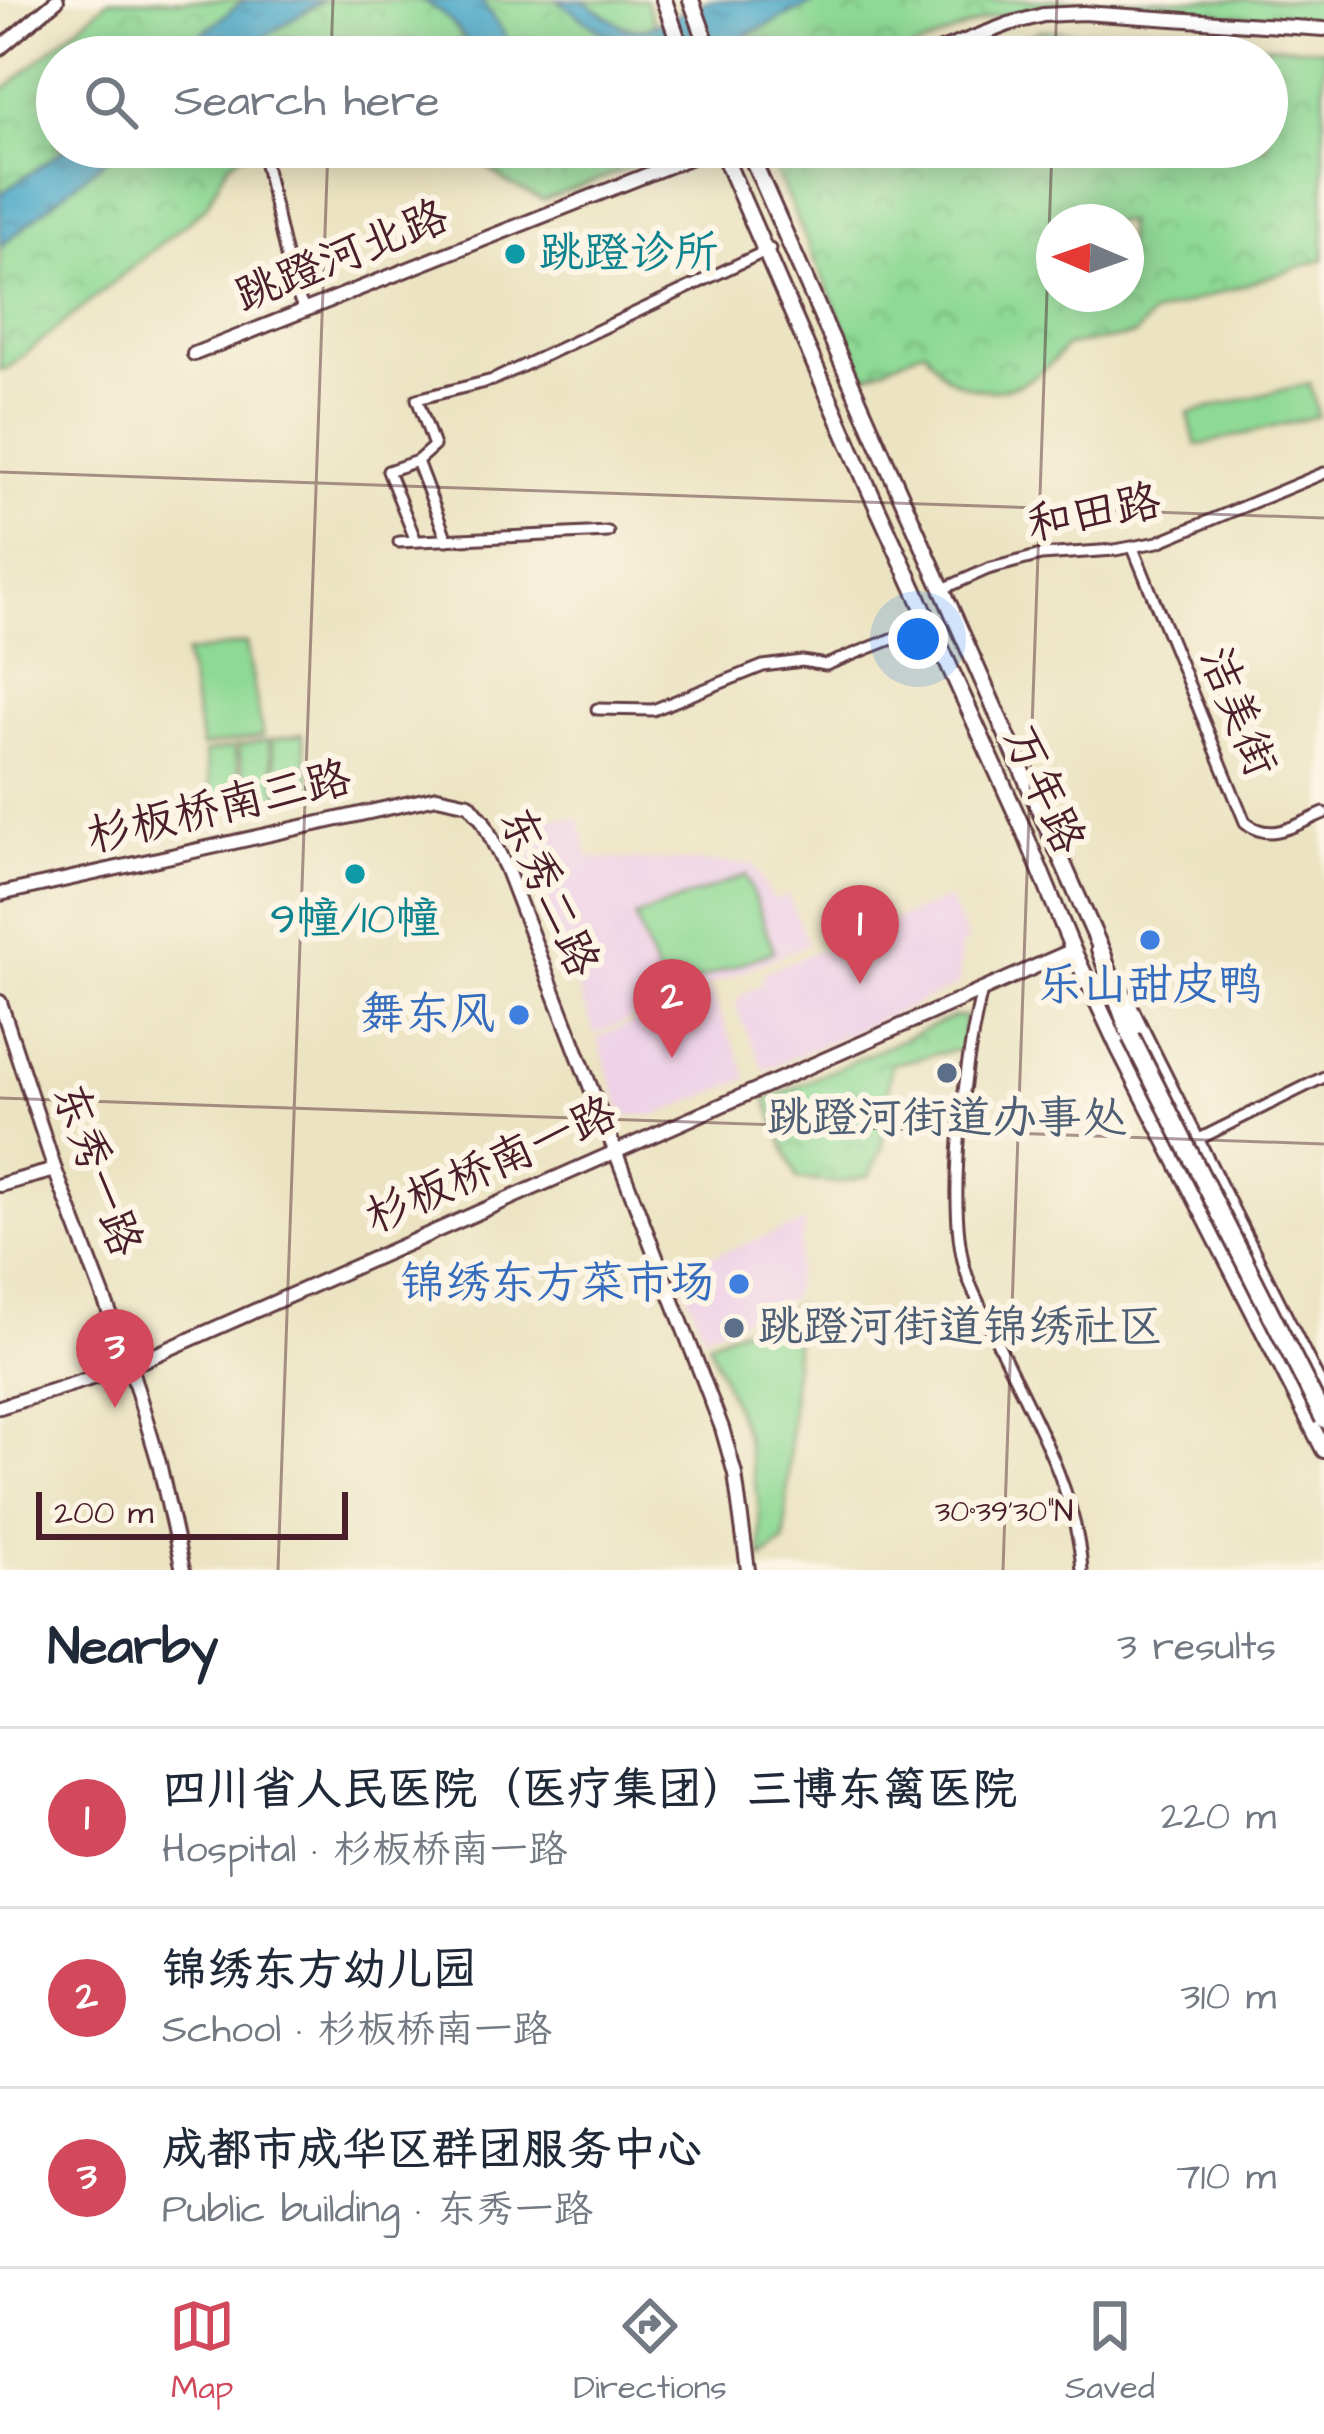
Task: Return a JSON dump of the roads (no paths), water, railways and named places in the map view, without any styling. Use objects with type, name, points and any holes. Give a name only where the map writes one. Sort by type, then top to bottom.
[{"type":"highway","points":[[1100,949],[1131,1037],[1324,1419]]},
{"type":"main road","points":[[664,0],[677,36]]},
{"type":"main road","points":[[692,0],[705,36]]},
{"type":"main road","name":"万年路","points":[[729,168],[1073,950],[1324,1450]]},
{"type":"main road","name":"万年路","points":[[756,168],[1100,949],[1324,1396]]},
{"type":"main road","points":[[1272,1351],[1278,1359],[1291,1360],[1298,1349],[1295,1338]]},
{"type":"street","points":[[0,48],[57,0]]},
{"type":"street","points":[[983,36],[1043,15],[1083,13],[1324,29]]},
{"type":"street","points":[[266,168],[293,286],[305,311]]},
{"type":"street","name":"跳蹬河北路","points":[[194,354],[666,168]]},
{"type":"street","points":[[416,541],[388,471],[417,461],[434,446],[417,399],[493,380],[768,250]]},
{"type":"street","points":[[417,461],[447,540]]},
{"type":"street","name":"和田路","points":[[943,589],[988,569],[1041,555],[1133,548],[1324,473]]},
{"type":"street","points":[[399,542],[608,532]]},
{"type":"street","name":"洁美街","points":[[1133,548],[1245,822],[1256,832],[1272,834],[1324,813]]},
{"type":"street","points":[[596,709],[652,710],[763,666],[802,661],[826,665],[930,624]]},
{"type":"street","name":"杉板桥南三路","points":[[0,894],[437,797],[454,798]]},
{"type":"street","name":"东秀二路","points":[[454,798],[470,804],[483,821],[506,868],[616,1149],[722,1428],[735,1474],[748,1570]]},
{"type":"street","name":"杉板桥南一路","points":[[0,1407],[130,1366],[1073,950]]},
{"type":"street","points":[[982,990],[973,1024],[958,1169],[965,1272],[1073,1510],[1082,1570]]},
{"type":"street","name":"东秀一路","points":[[0,1002],[55,1170],[130,1366],[159,1463],[183,1570]]},
{"type":"street","points":[[1197,1140],[1324,1077]]},
{"type":"street","points":[[0,1185],[55,1170]]},
{"type":"water","points":[[244,0],[323,0],[266,36],[199,36]]},
{"type":"water","points":[[419,0],[481,0],[506,36],[463,36]]},
{"type":"water","points":[[557,0],[582,0],[625,28],[645,29],[709,0],[820,0],[745,36],[607,36]]},
{"type":"water","points":[[38,168],[95,168],[0,247],[0,194]]},
{"type":"place","name":"跳蹬诊所","points":[[515,254]]},
{"type":"place","name":"9幢/10幢","points":[[355,874]]},
{"type":"place","name":"乐山甜皮鸭","points":[[1150,940]]},
{"type":"place","name":"四川省人民医院（医疗集团）三博东篱医院","points":[[860,984]]},
{"type":"place","name":"舞东风","points":[[519,1015]]},
{"type":"place","name":"锦绣东方幼儿园","points":[[672,1058]]},
{"type":"place","name":"跳蹬河街道办事处","points":[[947,1073]]},
{"type":"place","name":"锦绣东方菜市场","points":[[739,1284]]},
{"type":"place","name":"跳蹬河街道锦绣社区","points":[[734,1328]]},
{"type":"place","name":"成都市成华区群团服务中心","points":[[115,1408]]}]
